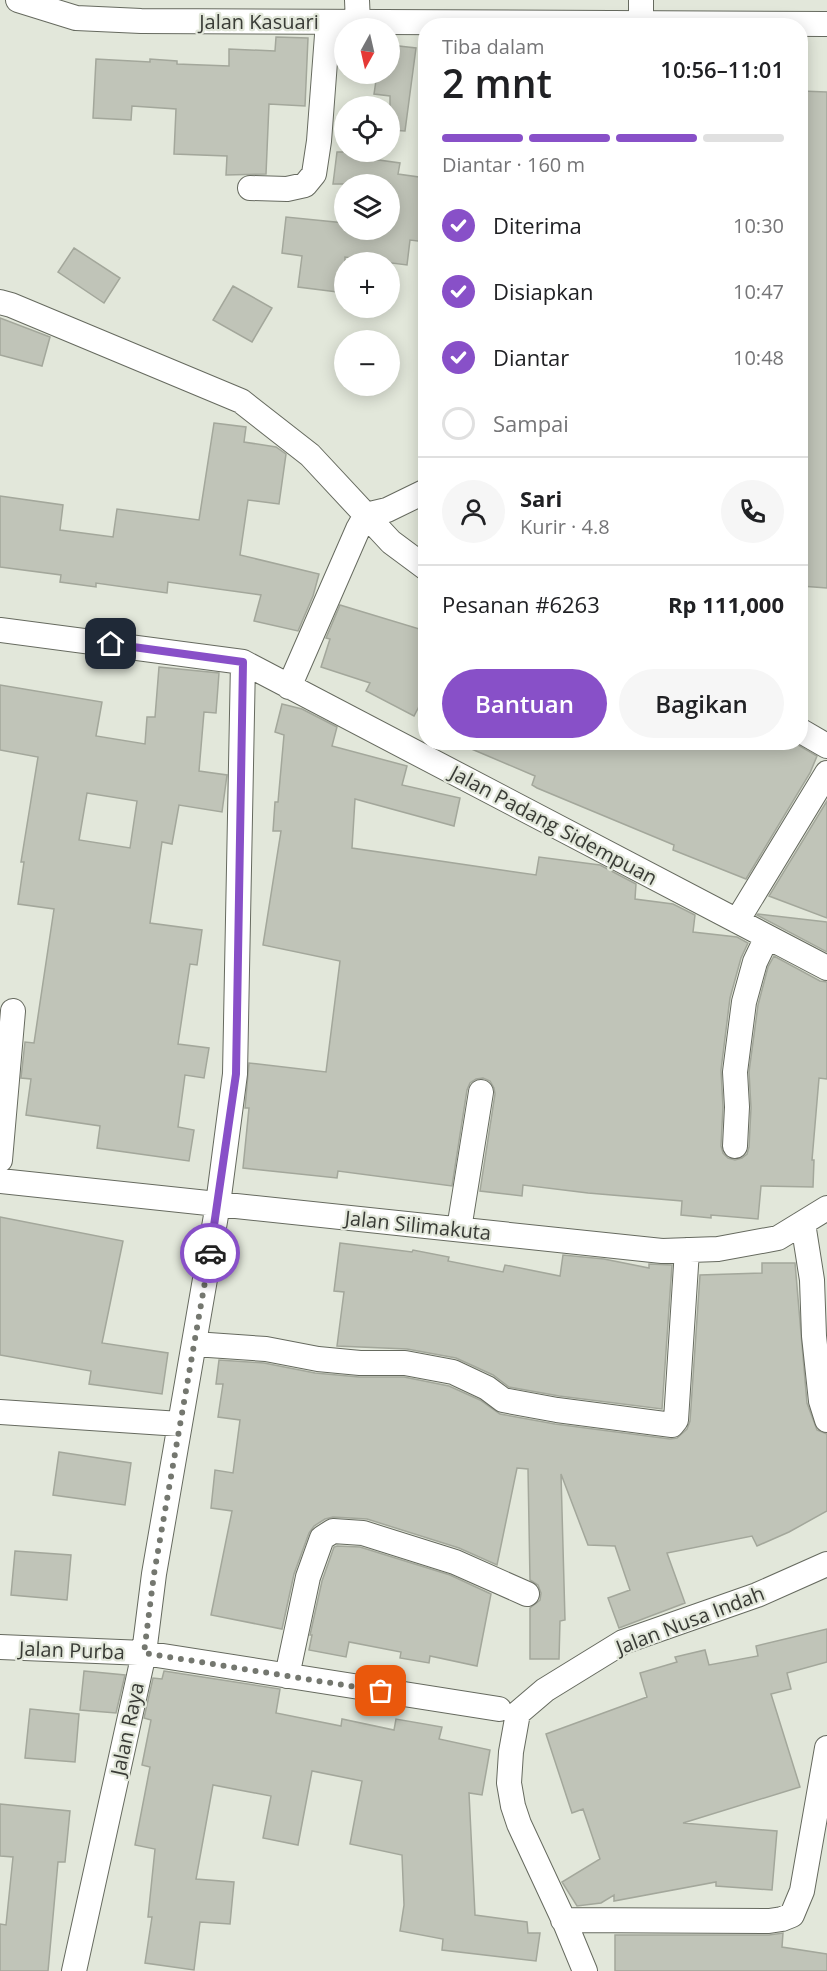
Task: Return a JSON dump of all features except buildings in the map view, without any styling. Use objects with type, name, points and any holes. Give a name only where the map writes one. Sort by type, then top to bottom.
[{"type":"street","name":"Jalan Kasuari","points":[[18,0],[76,18],[141,21],[328,22],[358,11],[641,12],[677,18]]},
{"type":"street","points":[[250,188],[287,189],[305,185],[314,174],[319,141],[328,22]]},
{"type":"street","name":"Jalan Kasuari","points":[[808,24],[827,24]]},
{"type":"street","points":[[0,302],[241,401],[310,455],[391,542],[418,562]]},
{"type":"street","points":[[289,687],[366,515],[387,510],[418,495]]},
{"type":"street","name":"Jalan Padang Sidempuan","points":[[0,630],[243,662],[827,968]]},
{"type":"street","name":"Jalan Raya","points":[[74,1971],[144,1653],[154,1574],[218,1204],[236,1074],[243,662]]},
{"type":"street","points":[[808,735],[827,746]]},
{"type":"street","points":[[737,921],[827,773]]},
{"type":"street","points":[[735,1146],[737,1107],[735,1072],[744,1002],[755,962],[767,937]]},
{"type":"street","points":[[0,1160],[14,1011]]},
{"type":"street","points":[[459,1229],[481,1092]]},
{"type":"street","name":"Jalan Silimakuta","points":[[0,1181],[662,1251],[718,1249],[778,1238],[827,1208]]},
{"type":"street","points":[[803,1223],[812,1280],[814,1336],[821,1401],[827,1419]]},
{"type":"street","points":[[194,1344],[266,1349],[318,1359],[360,1363],[405,1363],[453,1372],[487,1388],[503,1400],[557,1410],[672,1425],[676,1420],[687,1250]]},
{"type":"street","points":[[0,1412],[180,1424]]},
{"type":"street","points":[[287,1676],[308,1577],[322,1538],[333,1531],[363,1533],[455,1562],[527,1594]]},
{"type":"street","name":"Jalan Nusa Indah","points":[[585,1971],[513,1806],[509,1783],[510,1763],[518,1713],[545,1690],[623,1642],[757,1595],[827,1564]]},
{"type":"street","name":"Jalan Purba","points":[[0,1647],[144,1653],[499,1709]]},
{"type":"street","points":[[563,1920],[769,1921],[792,1915],[802,1891],[827,1749]]},
{"type":"way so far","points":[[210,1253],[154,1574],[144,1653],[381,1691]]},
{"type":"route","points":[[111,644],[243,662],[236,1074],[210,1253]]}]
